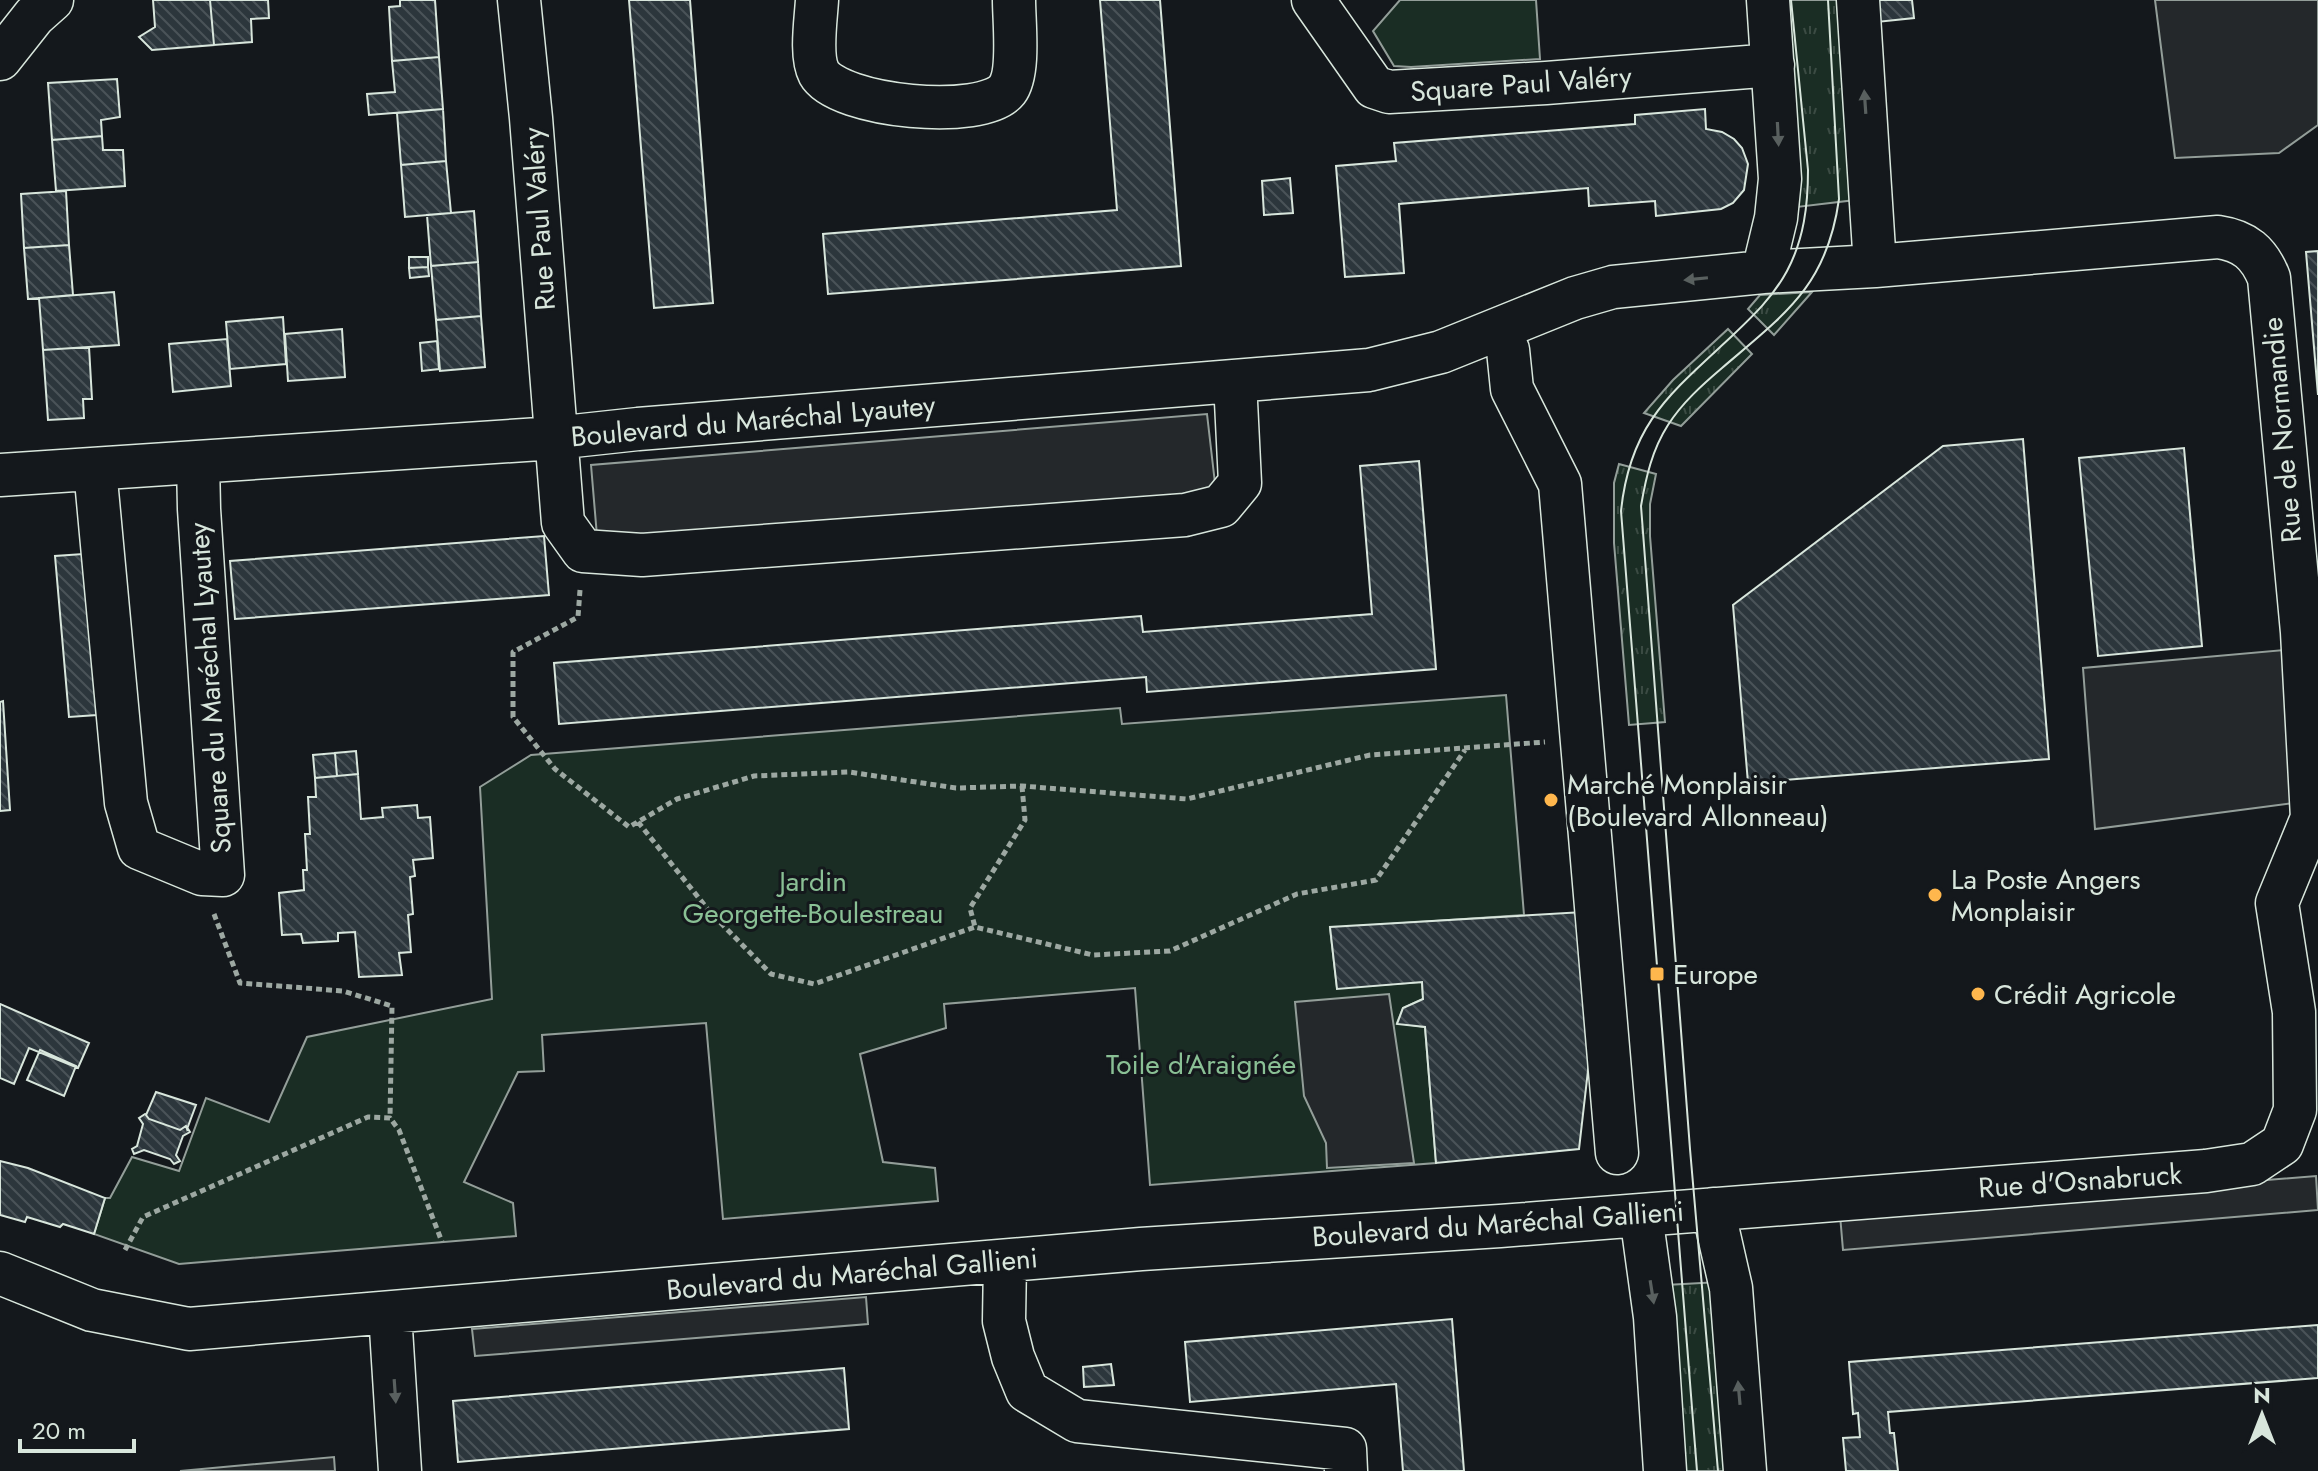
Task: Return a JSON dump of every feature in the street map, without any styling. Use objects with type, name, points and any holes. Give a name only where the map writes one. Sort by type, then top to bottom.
[{"type":"street","points":[[0,59],[34,16],[52,0]]},
{"type":"street","name":"Rue Paul Valéry","points":[[519,0],[563,523],[583,551]]},
{"type":"street","points":[[817,0],[814,48],[819,73],[830,84],[907,108],[940,108],[997,101],[1010,88],[1014,73],[1014,0]]},
{"type":"street","name":"Square Paul Valéry","points":[[1313,0],[1374,87],[1389,92],[1773,65]]},
{"type":"street","points":[[1763,272],[1776,218],[1780,179],[1768,0]]},
{"type":"street","points":[[1858,0],[1875,266]]},
{"type":"street","name":"Rue de Normandie","points":[[1763,272],[1875,266],[2218,237],[2243,243],[2263,263],[2269,278],[2310,631],[2312,818],[2277,903],[2306,1011]]},
{"type":"street","name":"Boulevard du Maréchal Lyautey","points":[[1,470],[95,469],[555,438],[1369,370],[1504,340],[1575,298],[1613,287],[1763,272]]},
{"type":"street","points":[[1504,340],[1512,389],[1560,484],[1617,1153]]},
{"type":"street","points":[[583,551],[642,555],[1185,515],[1221,506],[1240,483],[1235,381]]},
{"type":"street","name":"Square du Maréchal Lyautey","points":[[95,469],[126,803],[139,848],[202,874],[223,875],[198,462]]},
{"type":"street","name":"Rue d'Osnabruck","points":[[1713,1209],[2206,1171],[2252,1164],[2282,1144],[2295,1110],[2306,1011]]},
{"type":"street","points":[[1713,1209],[1731,1288],[1745,1471]]},
{"type":"street","name":"Boulevard du Maréchal Gallieni","points":[[0,1273],[92,1310],[189,1329],[1005,1261],[1713,1209]]},
{"type":"street","points":[[1641,1215],[1655,1317],[1665,1471]]},
{"type":"street","points":[[1005,1261],[1004,1321],[1013,1357],[1027,1391],[1077,1421],[1345,1449],[1346,1471]]},
{"type":"street","points":[[390,1313],[400,1471]]},
{"type":"path","points":[[583,551],[578,617],[513,652],[513,717],[555,769],[629,827],[677,799],[754,776],[849,772],[956,788],[1022,786],[1187,799],[1370,755],[1582,739]]},
{"type":"path","points":[[638,822],[710,912],[771,974],[814,984],[975,927],[1093,955],[1170,951],[1297,894],[1376,880],[1465,749]]},
{"type":"path","points":[[975,927],[970,908],[1025,820],[1022,786]]},
{"type":"path","points":[[209,902],[240,983],[343,991],[392,1006],[390,1118],[399,1130],[442,1242]]},
{"type":"path","points":[[125,1250],[143,1217],[368,1117],[390,1118]]},
{"type":"green space","points":[[1400,0],[1536,0],[1540,59],[1394,66],[1373,31]]},
{"type":"green space","points":[[1783,0],[1837,0],[1855,200],[1797,207]]},
{"type":"green space","points":[[1812,292],[1774,335],[1748,309],[1760,295]]},
{"type":"green space","points":[[1728,329],[1752,354],[1681,426],[1644,413],[1673,380]]},
{"type":"green space","points":[[1619,464],[1656,474],[1650,504],[1650,536],[1665,722],[1629,725],[1614,543],[1614,483]]},
{"type":"green space","name":"Jardin Georgette-Boulestreau","points":[[1506,695],[1524,915],[1330,928],[1337,988],[1422,982],[1423,999],[1403,1008],[1397,1023],[1425,1027],[1436,1163],[1150,1185],[1135,988],[944,1004],[946,1028],[860,1054],[883,1162],[935,1168],[938,1201],[723,1219],[706,1023],[542,1035],[544,1071],[518,1072],[464,1182],[513,1203],[516,1236],[179,1264],[94,1234],[105,1198],[110,1198],[132,1157],[179,1171],[206,1098],[269,1122],[307,1037],[492,999],[480,787],[531,755],[1120,708],[1122,724]]},
{"type":"green space","points":[[1719,1282],[1734,1471],[1681,1471],[1666,1285]]},
{"type":"shaded area","points":[[2155,0],[2318,0],[2318,125],[2279,153],[2175,158]]},
{"type":"shaded area","points":[[1207,414],[1216,492],[598,548],[591,465]]},
{"type":"shaded area","points":[[2284,650],[2294,803],[2095,829],[2083,668]]},
{"type":"shaded area","points":[[1389,994],[1414,1163],[1327,1168],[1326,1143],[1304,1096],[1295,1002]]},
{"type":"shaded area","points":[[2316,1176],[2318,1210],[1843,1250],[1840,1215]]},
{"type":"shaded area","points":[[866,1297],[868,1324],[475,1356],[472,1329]]},
{"type":"shaded area","points":[[334,1457],[335,1471],[180,1471]]},
{"type":"building","points":[[153,0],[210,0],[214,45],[152,50],[139,37],[155,27]]},
{"type":"building","points":[[210,0],[268,0],[269,18],[251,19],[252,42],[214,45]]},
{"type":"building","points":[[400,0],[435,0],[439,57],[392,61],[389,7],[400,6]]},
{"type":"building","points":[[629,0],[690,0],[713,303],[654,308]]},
{"type":"building","points":[[1100,0],[1160,0],[1181,266],[828,294],[823,234],[1117,210]]},
{"type":"building","points":[[1876,0],[1912,0],[1914,18],[1877,22]]},
{"type":"building","points":[[439,57],[443,109],[369,115],[367,94],[395,92],[392,61]]},
{"type":"building","points":[[117,79],[120,117],[101,120],[102,136],[52,140],[48,83]]},
{"type":"building","points":[[443,109],[446,161],[401,165],[397,113]]},
{"type":"building","points":[[1705,109],[1706,129],[1722,132],[1734,139],[1742,148],[1748,164],[1744,190],[1733,203],[1721,209],[1656,216],[1655,201],[1589,206],[1588,188],[1399,204],[1404,273],[1345,277],[1336,166],[1396,161],[1394,143],[1635,124],[1635,115]]},
{"type":"building","points":[[102,136],[103,150],[123,150],[125,186],[56,191],[52,140]]},
{"type":"building","points":[[446,161],[451,213],[405,217],[401,165]]},
{"type":"building","points":[[1290,178],[1293,213],[1264,215],[1262,181]]},
{"type":"building","points":[[66,191],[69,245],[24,248],[21,194]]},
{"type":"building","points":[[474,211],[478,262],[431,266],[427,215]]},
{"type":"building","points":[[69,245],[73,295],[28,299],[24,248]]},
{"type":"building","points":[[2318,251],[2318,395],[2306,252]]},
{"type":"building","points":[[409,257],[428,257],[428,267],[409,268]]},
{"type":"building","points":[[478,262],[481,316],[436,320],[431,266]]},
{"type":"building","points":[[428,267],[429,276],[410,278],[409,268]]},
{"type":"building","points":[[114,292],[119,345],[43,350],[39,298]]},
{"type":"building","points":[[481,316],[485,367],[440,371],[436,320]]},
{"type":"building","points":[[283,317],[286,364],[230,369],[226,322]]},
{"type":"building","points":[[342,329],[345,377],[288,381],[285,334]]},
{"type":"building","points":[[227,339],[231,386],[173,392],[169,344]]},
{"type":"building","points":[[437,341],[439,369],[422,371],[420,343]]},
{"type":"building","points":[[89,347],[92,399],[83,399],[84,418],[48,420],[43,350]]},
{"type":"building","points":[[2023,439],[2049,759],[1748,783],[1733,605],[1943,446]]},
{"type":"building","points":[[2184,448],[2202,646],[2098,656],[2079,458]]},
{"type":"building","points":[[1419,461],[1436,669],[1147,692],[1146,677],[559,724],[554,663],[1141,616],[1143,632],[1372,614],[1360,466]]},
{"type":"building","points":[[544,536],[549,595],[235,619],[230,561]]},
{"type":"building","points":[[83,554],[97,715],[69,717],[55,556]]},
{"type":"building","points":[[3,701],[10,810],[0,811],[0,702]]},
{"type":"building","points":[[356,751],[358,774],[337,776],[335,753]]},
{"type":"building","points":[[335,753],[337,776],[315,778],[313,755]]},
{"type":"building","points":[[358,774],[361,819],[383,817],[382,808],[417,805],[418,818],[430,817],[433,858],[413,860],[415,876],[410,877],[413,914],[408,915],[411,952],[399,953],[402,975],[359,977],[355,932],[338,933],[338,941],[303,943],[301,934],[282,935],[279,893],[304,890],[303,870],[307,870],[305,834],[310,834],[308,797],[316,797],[315,778]]},
{"type":"building","points":[[1583,912],[1594,1018],[1579,1149],[1436,1163],[1425,1027],[1397,1024],[1403,1008],[1423,999],[1422,982],[1337,989],[1330,927]]},
{"type":"building","points":[[0,1004],[89,1043],[78,1068],[29,1048],[14,1084],[0,1078]]},
{"type":"building","points":[[40,1050],[76,1066],[64,1096],[27,1080]]},
{"type":"building","points":[[156,1092],[196,1105],[187,1129],[186,1126],[180,1130],[149,1119],[146,1115]]},
{"type":"building","points":[[145,1114],[149,1119],[180,1130],[186,1126],[190,1132],[183,1136],[176,1155],[180,1161],[174,1164],[170,1159],[144,1150],[134,1154],[132,1149],[137,1146],[143,1124],[139,1118]]},
{"type":"building","points":[[0,1161],[28,1168],[105,1198],[94,1234],[63,1224],[60,1227],[27,1217],[25,1222],[0,1215]]},
{"type":"building","points":[[1452,1319],[1464,1471],[1403,1471],[1396,1384],[1190,1402],[1185,1342]]},
{"type":"building","points":[[2318,1325],[2318,1378],[1888,1412],[1890,1433],[1894,1433],[1898,1471],[1846,1471],[1843,1438],[1860,1437],[1858,1413],[1853,1414],[1849,1362]]},
{"type":"building","points":[[1111,1364],[1114,1385],[1084,1387],[1083,1367]]},
{"type":"building","points":[[844,1368],[849,1429],[458,1462],[453,1401]]},
{"type":"tram line","points":[[1697,1471],[1621,511],[1634,455],[1657,412],[1672,393],[1769,298],[1787,271],[1797,247],[1806,209],[1808,170],[1791,0]]},
{"type":"tram line","points":[[1718,1471],[1641,506],[1654,454],[1662,434],[1674,417],[1700,388],[1784,314],[1800,296],[1825,255],[1839,199],[1828,0]]},
{"type":"place","name":"Marché Monplaisir (Boulevard Allonneau)","points":[[1551,800]]},
{"type":"place","name":"La Poste Angers Monplaisir","points":[[1935,895]]},
{"type":"place","name":"Europe","points":[[1657,974]]},
{"type":"place","name":"Crédit Agricole","points":[[1978,994]]},
{"type":"park label","name":"Toile d'Araignée","points":[[1201,1064]]}]
